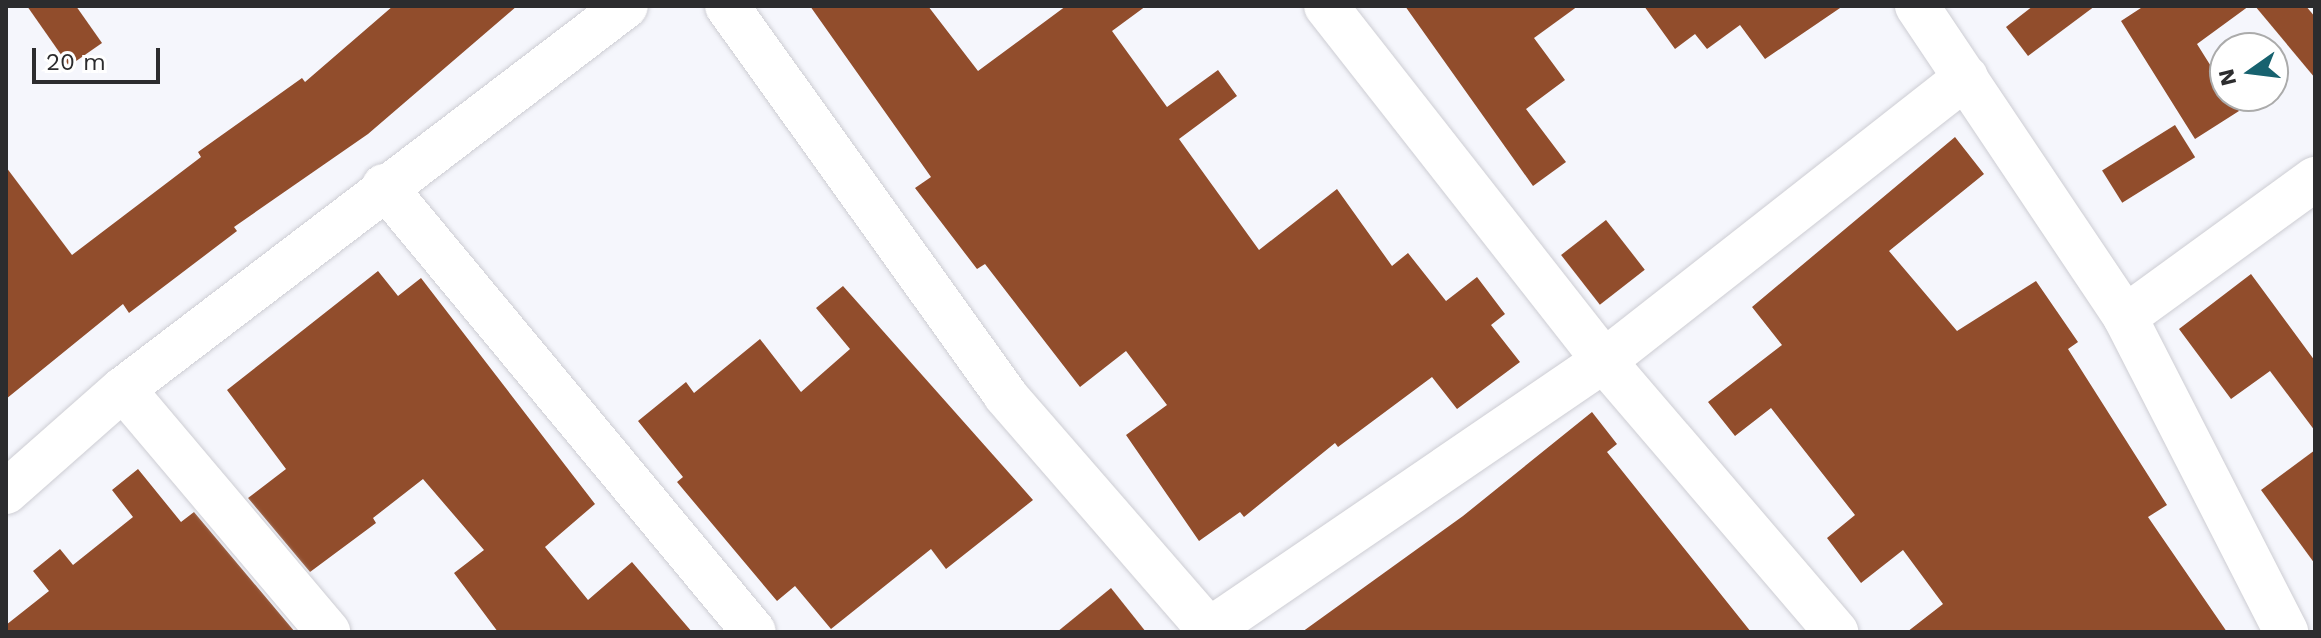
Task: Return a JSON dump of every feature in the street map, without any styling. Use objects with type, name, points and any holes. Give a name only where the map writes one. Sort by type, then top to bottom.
[{"type":"street","points":[[6,492],[123,389],[384,186],[626,6]]},
{"type":"street","points":[[727,6],[1005,395],[1210,631],[1604,361],[1966,77]]},
{"type":"street","points":[[1326,6],[1604,361],[1836,632]]},
{"type":"street","points":[[1917,6],[2125,317],[2286,632]]},
{"type":"street","points":[[2125,317],[2315,179]]},
{"type":"street","points":[[384,186],[754,632]]},
{"type":"street","points":[[123,389],[328,632]]},
{"type":"building","points":[[27,6],[76,6],[102,43],[69,66]]},
{"type":"building","points":[[393,6],[517,6],[368,134],[234,227],[237,231],[129,313],[123,304],[6,399],[6,167],[72,255],[201,157],[198,152],[302,78],[305,82]]},
{"type":"building","points":[[810,6],[928,6],[978,71],[1066,6],[1146,6],[1112,31],[1167,107],[1218,70],[1237,96],[1179,139],[1259,250],[1337,189],[1392,266],[1408,253],[1446,301],[1477,277],[1505,314],[1491,325],[1520,362],[1457,409],[1432,377],[1338,447],[1335,443],[1244,517],[1240,512],[1199,541],[1126,435],[1167,405],[1126,351],[1080,387],[985,264],[977,269],[915,188],[931,177]]},
{"type":"building","points":[[1405,6],[1578,6],[1534,38],[1565,80],[1526,109],[1566,162],[1533,186]]},
{"type":"building","points":[[1644,6],[1843,6],[1765,59],[1740,25],[1707,49],[1695,34],[1675,49]]},
{"type":"building","points":[[2033,6],[2095,6],[2028,56],[2006,27]]},
{"type":"building","points":[[2144,6],[2249,6],[2213,32],[2209,32],[2197,44],[2209,63],[2209,112],[2237,112],[2195,139],[2121,21]]},
{"type":"building","points":[[2255,6],[2306,6],[2315,17],[2315,78],[2289,47],[2289,32],[2277,32]]},
{"type":"building","points":[[2175,125],[2195,157],[2122,203],[2102,171]]},
{"type":"building","points":[[1955,137],[1984,174],[1889,251],[1957,331],[2036,281],[2078,342],[2068,349],[2167,505],[2148,517],[2227,632],[1907,632],[1943,604],[1903,550],[1861,583],[1827,538],[1855,515],[1771,408],[1735,436],[1708,402],[1782,345],[1752,307]]},
{"type":"building","points":[[1606,220],[1645,270],[1600,305],[1561,255]]},
{"type":"building","points":[[378,271],[398,296],[421,278],[595,504],[545,547],[588,600],[632,562],[692,632],[498,632],[454,573],[484,550],[423,479],[373,518],[376,523],[310,572],[248,498],[286,469],[227,390]]},
{"type":"building","points":[[2251,274],[2315,361],[2315,431],[2270,371],[2231,399],[2179,329]]},
{"type":"building","points":[[843,286],[1033,500],[946,569],[931,549],[831,629],[795,586],[777,601],[677,482],[683,477],[638,421],[686,382],[694,393],[760,339],[801,392],[850,349],[816,308]]},
{"type":"building","points":[[1592,412],[1617,444],[1607,452],[1751,632],[1302,632],[1463,516]]},
{"type":"building","points":[[2315,450],[2315,564],[2261,490]]},
{"type":"building","points":[[138,469],[181,522],[194,512],[295,632],[6,632],[6,625],[49,591],[33,571],[60,549],[73,565],[133,517],[112,490]]},
{"type":"building","points":[[1111,588],[1146,632],[1057,632]]}]
